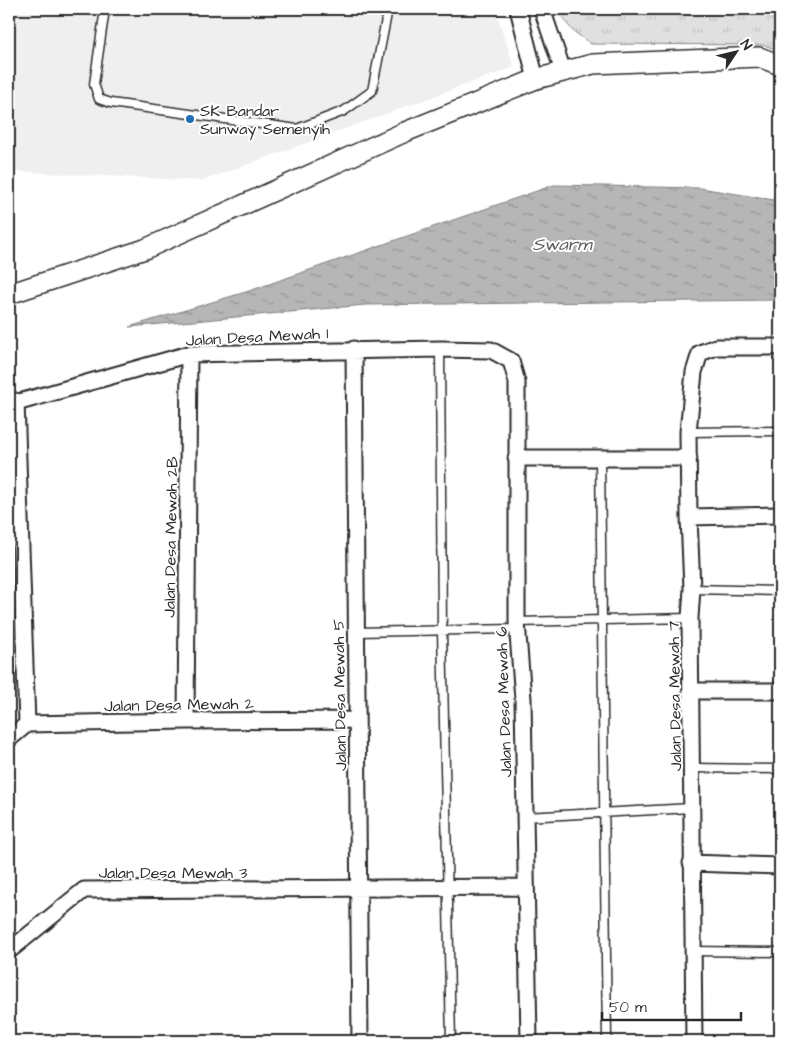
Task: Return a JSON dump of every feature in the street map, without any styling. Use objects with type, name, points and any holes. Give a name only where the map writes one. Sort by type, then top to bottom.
[{"type":"street","points":[[518,9],[536,79]]},
{"type":"street","points":[[542,9],[563,71]]},
{"type":"street","points":[[9,294],[145,249],[405,132],[536,79],[593,64],[759,57],[780,65]]},
{"type":"street","name":"Jalan Desa Mewah 7","points":[[694,1041],[691,863],[690,618],[692,589],[688,517],[688,432],[694,372],[700,353],[716,347],[780,347]]},
{"type":"street","name":"Jalan Desa Mewah 1","points":[[12,403],[189,354],[354,349],[491,350],[511,361]]},
{"type":"street","name":"Jalan Desa Mewah 5","points":[[354,349],[360,1041]]},
{"type":"street","name":"Jalan Desa Mewah 2B","points":[[186,721],[189,354]]},
{"type":"street","name":"Jalan Desa Mewah 6","points":[[511,361],[516,382],[518,626],[525,817],[529,1041]]},
{"type":"street","points":[[9,739],[27,724],[12,403]]},
{"type":"street","points":[[516,458],[689,458]]},
{"type":"street","points":[[688,517],[780,515]]},
{"type":"street","points":[[691,691],[780,691]]},
{"type":"street","name":"Jalan Desa Mewah 2","points":[[27,724],[356,720]]},
{"type":"street","points":[[691,863],[780,866]]},
{"type":"street","name":"Jalan Desa Mewah 3","points":[[9,951],[84,890],[526,887]]},
{"type":"lane","points":[[105,9],[94,84],[99,99],[111,103],[297,129],[344,111],[372,92],[388,9]]},
{"type":"lane","points":[[440,349],[442,630],[452,1041]]},
{"type":"lane","points":[[688,432],[780,431]]},
{"type":"lane","points":[[600,457],[608,1041]]},
{"type":"lane","points":[[692,589],[780,591]]},
{"type":"lane","points":[[356,632],[518,626],[601,618],[690,618]]},
{"type":"lane","points":[[692,768],[780,769]]},
{"type":"lane","points":[[525,817],[692,808]]},
{"type":"lane","points":[[693,951],[780,952]]},
{"type":"shaded area","name":"SK Bandar Sunway Semenyih","points":[[9,9],[495,9],[514,67],[202,181],[9,171]]},
{"type":"green space","points":[[555,9],[780,9],[780,51],[764,45],[591,44],[573,31]]},
{"type":"water","name":"Swarm","points":[[554,185],[700,188],[780,201],[780,300],[365,305],[129,327],[249,291]]},
{"type":"place","name":"SK Bandar Sunway Semenyih","points":[[190,119]]}]
